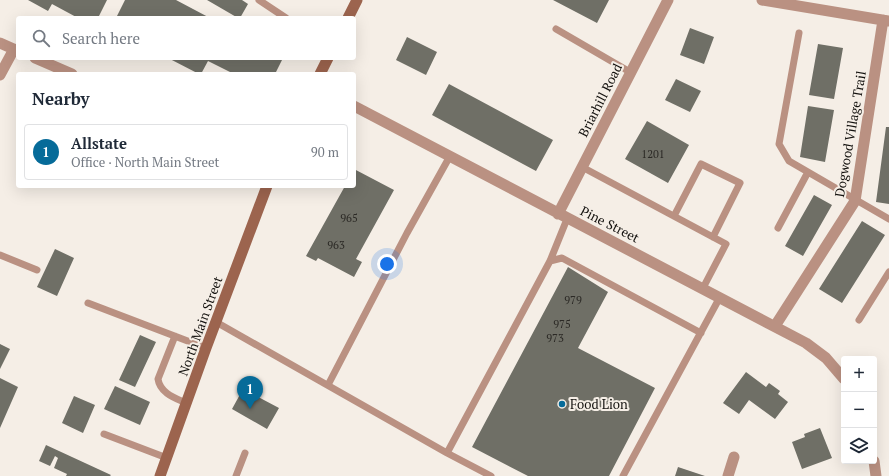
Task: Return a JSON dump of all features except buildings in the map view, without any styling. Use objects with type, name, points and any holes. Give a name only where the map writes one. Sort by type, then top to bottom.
[{"type":"main road","points":[[349,16],[357,0]]},
{"type":"main road","points":[[321,72],[327,60]]},
{"type":"main road","name":"North Main Street","points":[[160,476],[206,348],[267,188]]},
{"type":"street","name":"Briarhill Road","points":[[562,216],[582,167],[668,0]]},
{"type":"street","points":[[762,0],[886,20]]},
{"type":"street","name":"Dogwood Village Trail","points":[[775,326],[855,201],[886,20]]},
{"type":"street","points":[[0,43],[16,50],[0,75]]},
{"type":"street","points":[[40,60],[67,72]]},
{"type":"street","name":"Pine Street","points":[[356,107],[806,343],[826,358],[841,376]]},
{"type":"street","points":[[728,476],[734,457]]},
{"type":"street","points":[[874,464],[876,476]]},
{"type":"lane","points":[[259,0],[283,16]]},
{"type":"lane","points":[[556,29],[630,72]]},
{"type":"lane","points":[[798,33],[779,144],[789,161],[889,220]]},
{"type":"lane","points":[[328,385],[407,233],[450,156]]},
{"type":"lane","points":[[674,216],[701,164],[740,183],[713,237]]},
{"type":"lane","points":[[582,167],[726,244],[703,288]]},
{"type":"lane","points":[[778,228],[808,172]]},
{"type":"lane","points":[[447,453],[550,261],[562,216]]},
{"type":"lane","points":[[0,255],[37,270]]},
{"type":"lane","points":[[550,261],[562,258],[701,333]]},
{"type":"lane","points":[[858,320],[889,272]]},
{"type":"lane","points":[[623,476],[720,297]]},
{"type":"lane","points":[[88,303],[206,348]]},
{"type":"lane","points":[[216,322],[447,453],[491,476]]},
{"type":"lane","points":[[175,336],[158,380],[159,386],[168,394],[186,403]]},
{"type":"lane","points":[[104,434],[167,458]]},
{"type":"lane","points":[[236,476],[245,453]]},
{"type":"place","name":"Food Lion","points":[[562,404]]},
{"type":"place","name":"Allstate","points":[[250,409]]}]
